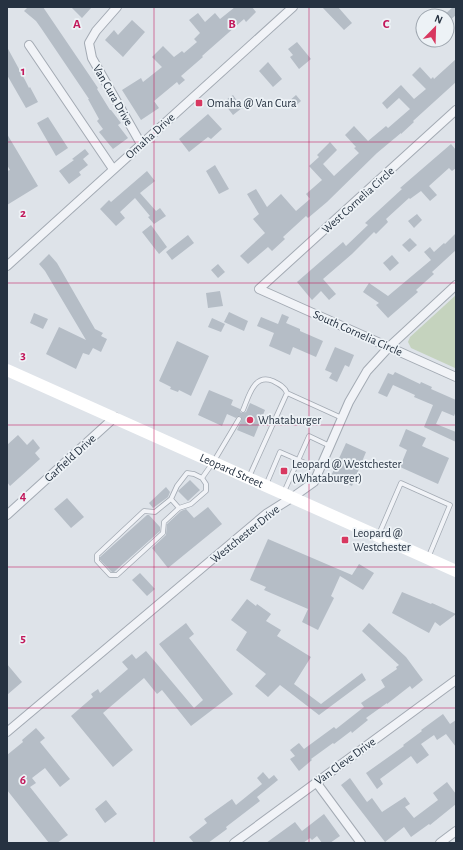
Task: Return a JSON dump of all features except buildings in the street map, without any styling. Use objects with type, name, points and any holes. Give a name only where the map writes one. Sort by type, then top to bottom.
[{"type":"main road","name":"Leopard Street","points":[[7,370],[456,570]]},
{"type":"street","name":"Van Cura Drive","points":[[117,7],[96,30],[89,43],[92,58],[141,144]]},
{"type":"street","name":"Omaha Drive","points":[[7,266],[294,7]]},
{"type":"street","points":[[29,45],[113,169]]},
{"type":"street","name":"West Cornelia Circle","points":[[259,289],[456,110]]},
{"type":"street","name":"Westchester Drive","points":[[7,732],[288,495],[314,482],[349,402],[367,371],[389,347],[456,285]]},
{"type":"street","name":"South Cornelia Circle","points":[[259,289],[456,377]]},
{"type":"street","name":"Garfield Drive","points":[[7,515],[114,417]]},
{"type":"street","name":"Van Cleve Drive","points":[[234,843],[456,680]]},
{"type":"street","points":[[316,782],[361,843]]},
{"type":"street","points":[[440,843],[456,831]]},
{"type":"lane","points":[[243,410],[255,383],[259,380],[265,379],[271,380],[282,386],[286,389],[287,393],[342,418]]},
{"type":"lane","points":[[249,478],[287,393]]},
{"type":"lane","points":[[202,478],[214,462],[238,419]]},
{"type":"lane","points":[[288,495],[299,460],[309,436],[330,446]]},
{"type":"lane","points":[[265,485],[280,452],[319,469]]},
{"type":"lane","points":[[188,474],[194,474],[202,478],[206,484],[206,491],[191,504],[178,508],[164,522],[163,533],[117,575],[110,575],[97,561],[97,555],[144,511],[155,512],[171,499],[177,486],[188,474]]},
{"type":"lane","points":[[378,536],[401,483],[450,505],[428,558]]},
{"type":"lane","points":[[171,499],[178,508]]},
{"type":"green space","points":[[456,295],[455,368],[411,348],[408,342],[410,337]]},
{"type":"place","name":"Omaha @ Van Cura","points":[[199,103]]},
{"type":"place","name":"Whataburger","points":[[250,420]]},
{"type":"place","name":"Leopard @ Westchester (Whataburger)","points":[[284,471]]},
{"type":"place","name":"Leopard @ Westchester","points":[[345,540]]}]
